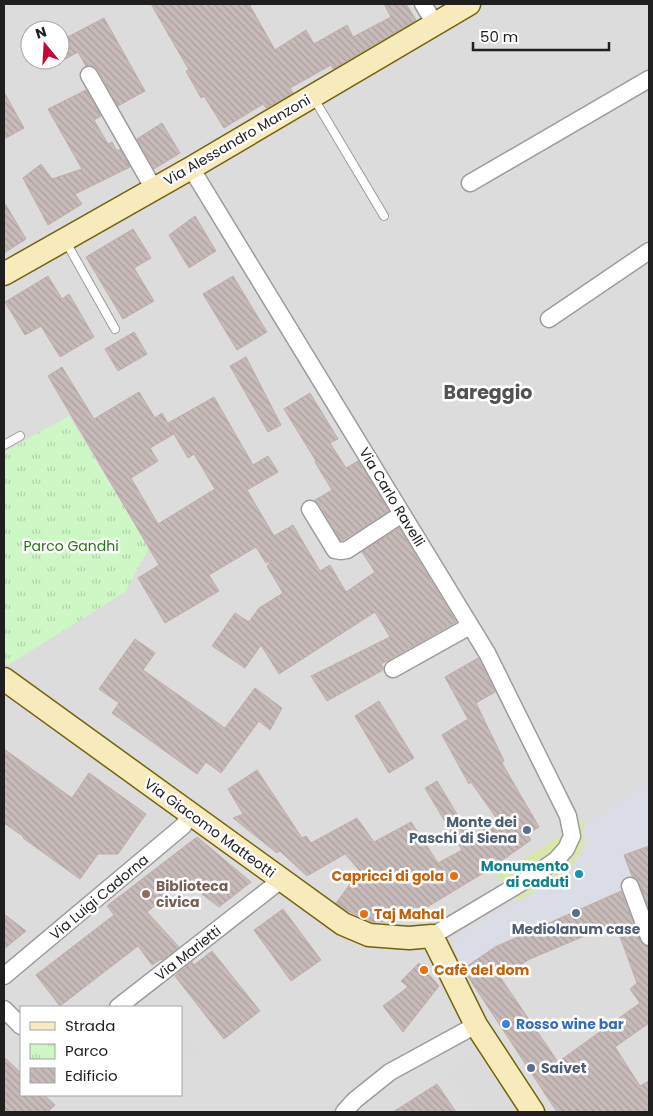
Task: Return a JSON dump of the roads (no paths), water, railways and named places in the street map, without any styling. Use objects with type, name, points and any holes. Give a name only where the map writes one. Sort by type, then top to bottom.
[{"type":"street","points":[[423,4],[435,24]]},
{"type":"street","name":"Via Alessandro Manzoni","points":[[4,274],[191,168],[469,4]]},
{"type":"street","points":[[89,75],[154,189]]},
{"type":"street","points":[[470,183],[649,79]]},
{"type":"street","name":"Via Carlo Ravelli","points":[[191,168],[487,653],[577,832],[580,854]]},
{"type":"street","points":[[549,319],[649,251]]},
{"type":"street","points":[[310,509],[335,550],[341,551],[347,550],[402,514]]},
{"type":"street","points":[[393,668],[470,626]]},
{"type":"street","name":"Via Giacomo Matteotti","points":[[4,679],[343,924],[369,935],[409,938],[432,936]]},
{"type":"street","name":"Via Luigi Cadorna","points":[[4,976],[183,826],[191,814]]},
{"type":"street","points":[[533,1112],[476,1026],[457,972],[432,936],[469,921],[556,860],[577,832]]},
{"type":"street","name":"Via Marietti","points":[[119,1006],[281,880]]},
{"type":"street","points":[[630,886],[649,937]]},
{"type":"street","points":[[4,1009],[20,1025]]},
{"type":"street","points":[[350,1106],[390,1072],[476,1026]]},
{"type":"lane","points":[[312,96],[384,216]]},
{"type":"lane","points":[[64,240],[115,329]]},
{"type":"lane","points":[[4,445],[20,436]]},
{"type":"place","name":"Monte dei Paschi di Siena","points":[[527,830]]},
{"type":"place","name":"Monumento ai caduti","points":[[579,874]]},
{"type":"place","name":"Capricci di gola","points":[[454,876]]},
{"type":"place","name":"Biblioteca civica","points":[[146,894]]},
{"type":"place","name":"Mediolanum case","points":[[576,913]]},
{"type":"place","name":"Taj Mahal","points":[[364,914]]},
{"type":"place","name":"Cafè del dom","points":[[424,970]]},
{"type":"place","name":"Rosso wine bar","points":[[506,1024]]},
{"type":"place","name":"Saivet","points":[[531,1068]]},
{"type":"district","name":"Bareggio","points":[[488,392]]},
{"type":"park label","name":"Parco Gandhi","points":[[71,546]]}]
